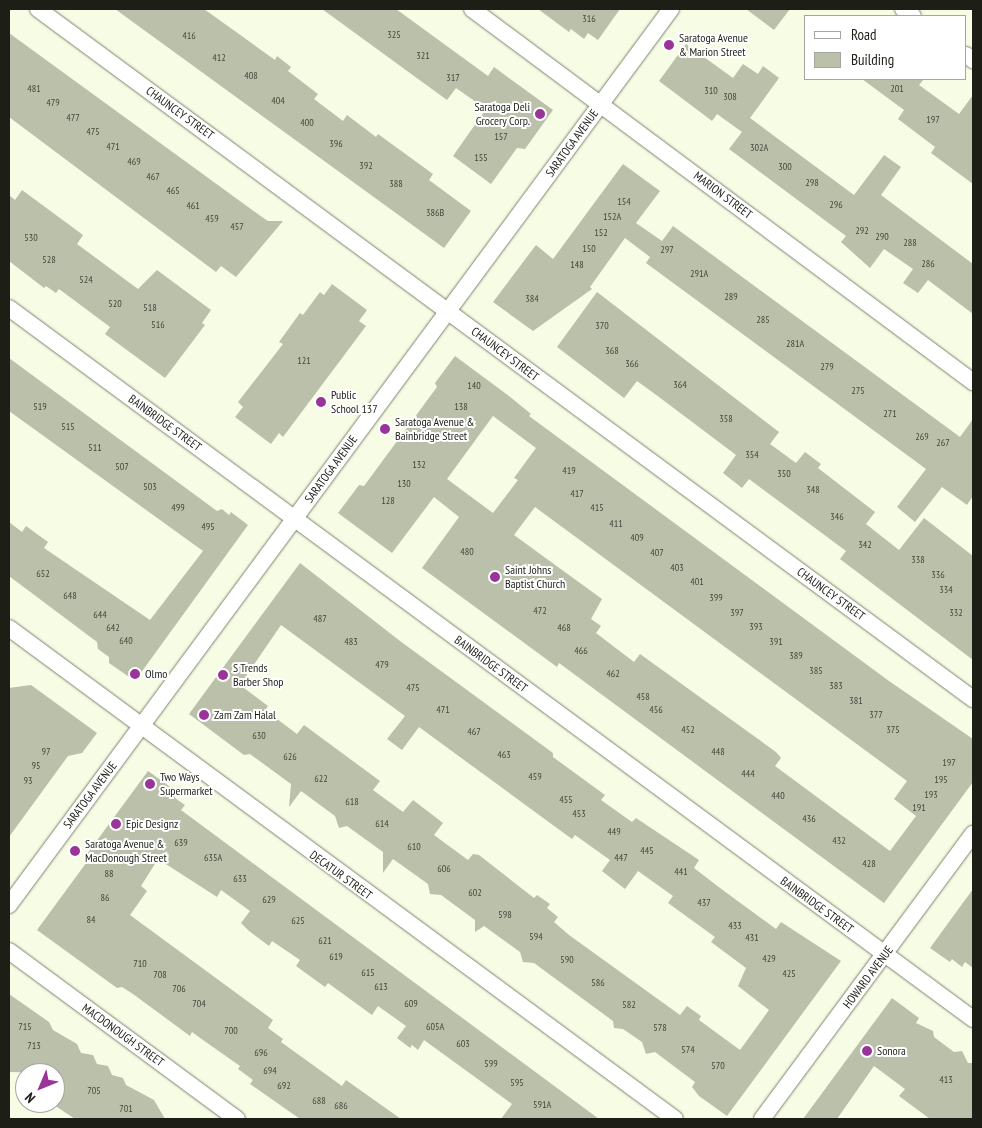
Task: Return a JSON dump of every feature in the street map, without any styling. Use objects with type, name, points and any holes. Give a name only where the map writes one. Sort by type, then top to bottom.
[{"type":"street","name":"CHAUNCEY STREET","points":[[38,9],[973,699]]},
{"type":"street","name":"MARION STREET","points":[[472,9],[973,382]]},
{"type":"street","name":"SARATOGA AVENUE","points":[[9,905],[671,9]]},
{"type":"street","name":"BAINBRIDGE STREET","points":[[9,308],[973,1019]]},
{"type":"street","name":"DECATUR STREET","points":[[9,628],[675,1119]]},
{"type":"street","name":"HOWARD AVENUE","points":[[762,1119],[973,834]]},
{"type":"street","name":"MACDONOUGH STREET","points":[[9,951],[237,1119]]},
{"type":"building","points":[[115,9],[204,9],[275,60],[277,56],[291,67],[288,71],[318,94],[314,99],[343,121],[347,115],[376,137],[378,134],[433,174],[429,180],[471,211],[444,248]]},
{"type":"building","points":[[322,9],[396,9],[488,76],[494,67],[553,110],[525,149],[517,148],[491,184],[453,156],[486,109],[456,88],[447,100]]},
{"type":"building","points":[[538,9],[620,9],[598,40],[588,33],[584,39],[571,29],[569,32]]},
{"type":"building","points":[[746,9],[790,9],[774,30]]},
{"type":"building","points":[[9,33],[262,217],[268,221],[283,221],[236,277],[221,266],[216,272],[9,117]]},
{"type":"building","points":[[686,44],[733,78],[743,64],[758,74],[763,66],[779,78],[750,118],[854,195],[884,155],[901,167],[881,195],[973,264],[973,314],[928,280],[918,293],[903,283],[913,269],[884,249],[870,268],[841,242],[846,236],[729,149],[742,132],[717,114],[712,121],[659,81]]},
{"type":"building","points":[[863,80],[923,80],[919,85],[959,114],[973,95],[973,184],[931,153],[935,147],[898,119],[904,110]]},
{"type":"building","points":[[623,164],[660,191],[636,223],[662,241],[673,226],[960,437],[973,419],[973,496],[967,505],[942,487],[915,522],[897,507],[926,469],[646,263],[650,257],[625,238],[590,287],[592,289],[533,331],[493,302],[536,245],[553,259]]},
{"type":"building","points":[[22,190],[83,235],[77,244],[138,289],[157,270],[211,310],[202,323],[205,325],[165,378],[105,334],[110,327],[59,289],[56,293],[46,286],[44,288],[9,261],[9,195],[15,200]]},
{"type":"building","points":[[332,284],[367,310],[359,321],[366,326],[283,437],[279,433],[271,444],[235,417],[243,407],[238,402],[283,344],[279,342],[300,313],[303,315],[320,292],[324,295]]},
{"type":"building","points":[[597,292],[779,432],[770,444],[796,463],[805,452],[821,464],[818,468],[875,512],[866,524],[899,550],[924,518],[973,556],[973,660],[840,559],[846,551],[749,479],[742,488],[723,473],[736,455],[659,397],[637,381],[624,398],[557,347]]},
{"type":"building","points":[[455,356],[509,396],[531,414],[529,416],[889,681],[973,739],[973,782],[884,903],[559,663],[557,667],[422,568],[459,517],[434,497],[392,553],[338,513],[359,485],[364,486],[437,387],[435,383]],"holes":[[[493,416],[536,448],[514,478],[518,480],[493,513],[447,479]],[[535,507],[907,781],[894,799],[916,816],[890,851],[775,766],[781,758],[776,752],[640,654],[634,662],[596,633],[601,626],[591,619],[602,599],[514,535]]]},
{"type":"building","points":[[9,358],[217,511],[222,509],[229,515],[231,512],[248,525],[135,681],[109,663],[109,657],[98,649],[97,642],[9,576],[9,522],[22,532],[26,526],[48,542],[44,548],[150,620],[203,551],[9,411]]},
{"type":"building","points":[[300,563],[400,641],[553,753],[553,757],[605,795],[601,800],[632,822],[636,818],[699,860],[694,868],[724,891],[776,929],[781,922],[841,961],[727,1116],[699,1096],[692,1087],[695,1082],[655,1052],[646,1054],[642,1042],[623,1029],[614,1028],[613,1021],[534,963],[523,962],[520,952],[484,926],[475,932],[475,920],[441,895],[430,894],[428,884],[393,859],[383,873],[383,852],[347,826],[339,828],[335,816],[301,791],[289,807],[291,784],[250,754],[244,755],[189,714]],"holes":[[[281,625],[405,716],[387,739],[402,750],[419,727],[572,839],[575,835],[610,860],[602,871],[625,889],[638,871],[673,896],[668,903],[715,937],[711,942],[746,968],[738,986],[769,1010],[740,1050],[699,1020],[701,1016],[687,1006],[680,1015],[569,935],[554,922],[558,917],[547,908],[550,904],[537,895],[534,898],[479,855],[473,854],[468,860],[434,835],[443,823],[413,800],[403,812],[373,790],[380,781],[304,725],[297,734],[265,710],[268,706],[240,685]]]},
{"type":"building","points":[[31,685],[97,733],[82,753],[68,756],[9,837],[9,688]]},
{"type":"building","points":[[148,771],[173,789],[175,798],[185,805],[181,810],[599,1119],[501,1119],[512,1104],[424,1040],[418,1050],[412,1045],[410,1048],[397,1038],[406,1026],[378,1006],[372,1015],[328,983],[325,987],[296,966],[300,960],[272,941],[269,946],[241,923],[250,911],[221,890],[217,897],[158,859],[141,886],[147,891],[130,915],[273,1020],[268,1028],[283,1039],[281,1042],[342,1086],[346,1080],[401,1119],[300,1119],[250,1084],[253,1080],[238,1069],[240,1066],[192,1032],[190,1036],[122,987],[117,988],[37,930],[89,859],[87,854]]},
{"type":"building","points":[[973,889],[973,968],[965,962],[962,967],[952,959],[950,962],[930,948]]},
{"type":"building","points":[[9,994],[49,1022],[53,1030],[77,1044],[81,1053],[93,1055],[97,1064],[108,1066],[112,1075],[123,1078],[126,1085],[154,1100],[165,1119],[75,1119],[65,1112],[65,1063],[15,1063],[15,1072],[9,1072]]},
{"type":"building","points":[[892,998],[919,1018],[916,1023],[933,1031],[934,1037],[954,1052],[962,1051],[968,1063],[973,1063],[973,1119],[930,1119],[899,1096],[905,1089],[874,1066],[837,1119],[803,1119]]},
{"type":"place","name":"Saratoga Avenue & Marion Street","points":[[669,45]]},
{"type":"place","name":"Saratoga Deli Grocery Corp.","points":[[540,114]]},
{"type":"place","name":"Public School 137","points":[[321,402]]},
{"type":"place","name":"Saratoga Avenue & Bainbridge Street","points":[[385,429]]},
{"type":"place","name":"Saint Johns Baptist Church","points":[[495,577]]},
{"type":"place","name":"Olmo","points":[[135,674]]},
{"type":"place","name":"S Trends Barber Shop","points":[[223,675]]},
{"type":"place","name":"Zam Zam Halal","points":[[204,715]]},
{"type":"place","name":"Two Ways Supermarket","points":[[150,784]]},
{"type":"place","name":"Epic Designz","points":[[116,824]]},
{"type":"place","name":"Saratoga Avenue & MacDonough Street","points":[[75,851]]},
{"type":"place","name":"Sonora","points":[[867,1051]]}]
